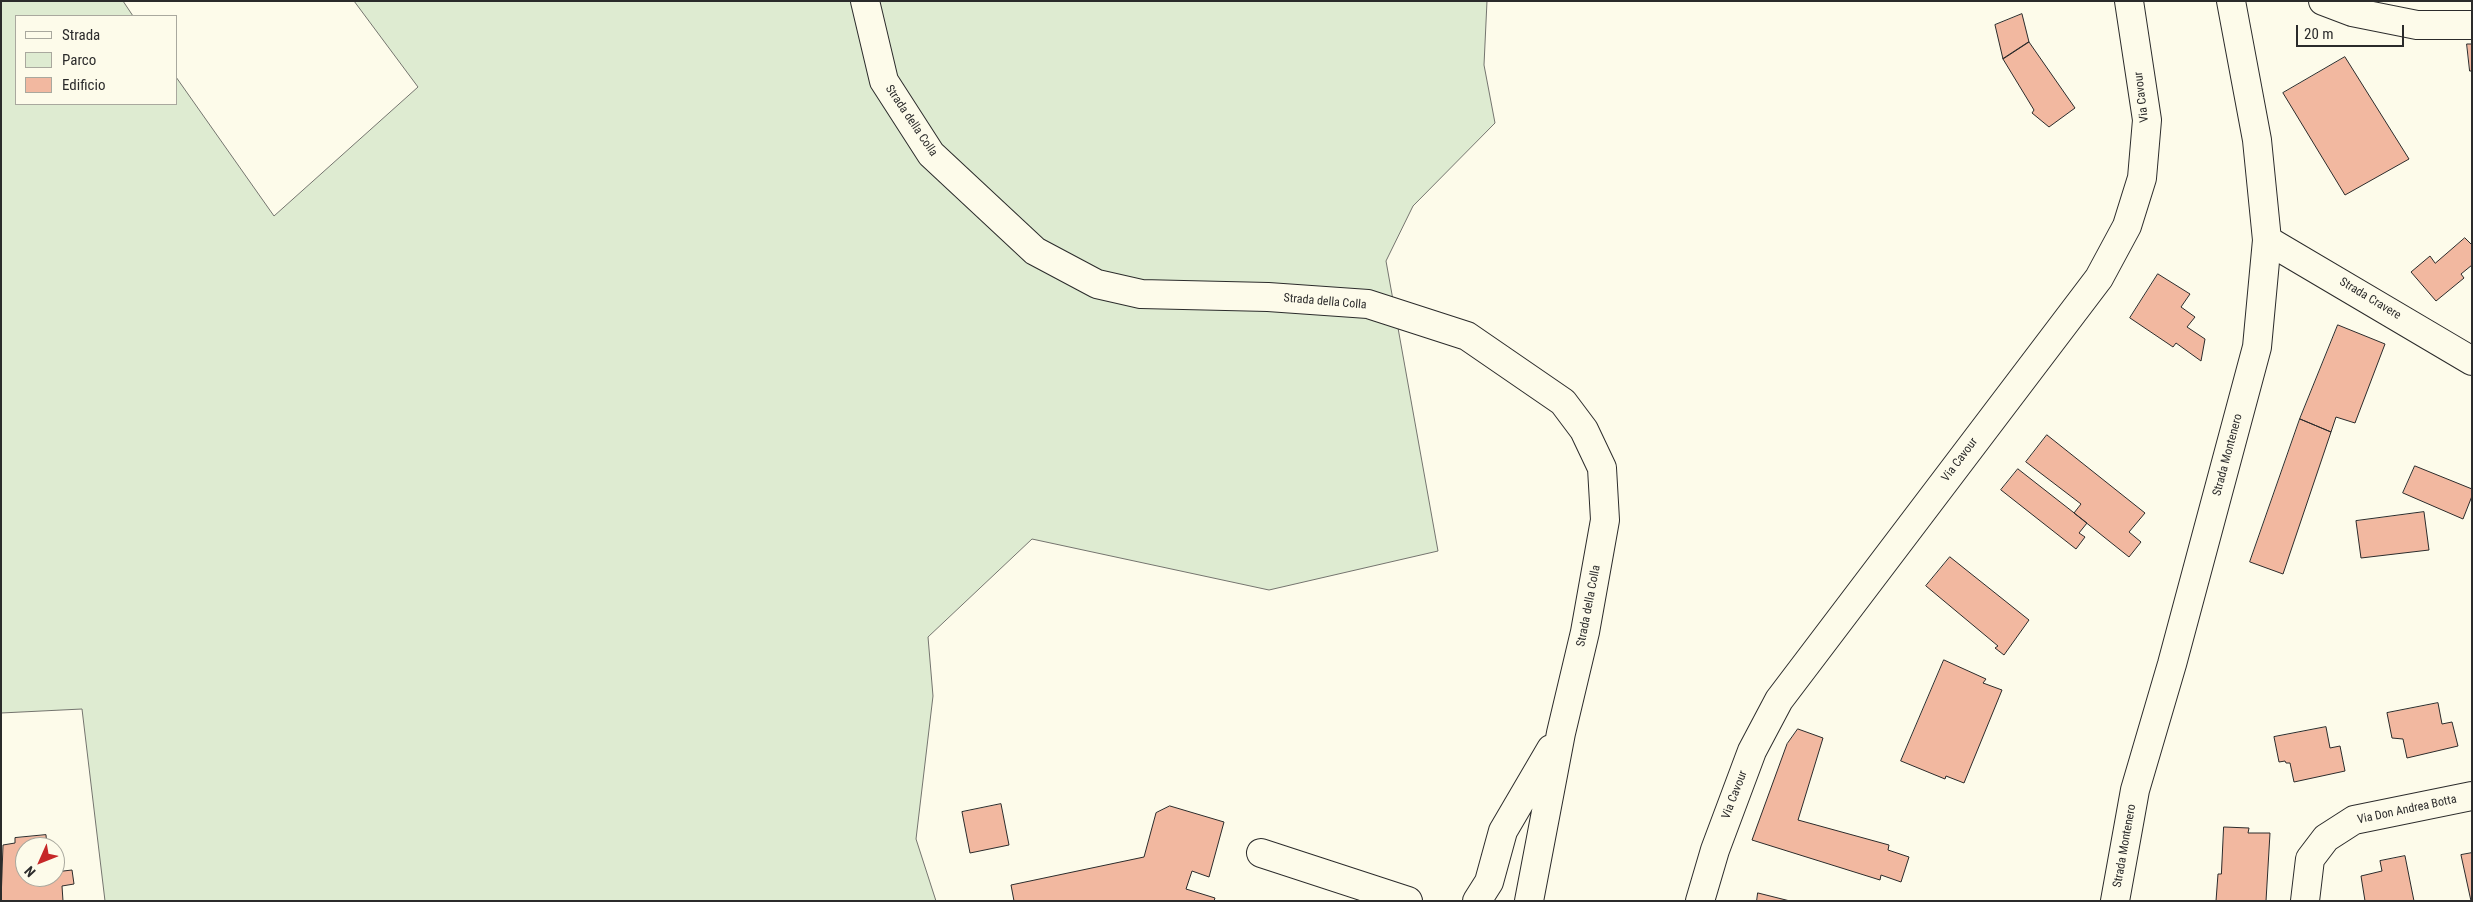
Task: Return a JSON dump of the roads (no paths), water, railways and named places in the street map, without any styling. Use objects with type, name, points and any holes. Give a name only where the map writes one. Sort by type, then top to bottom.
[{"type":"street","name":"Strada della Colla","points":[[865,1],[884,81],[932,154],[1036,251],[1097,284],[1141,294],[1268,297],[1368,304],[1467,336],[1563,402],[1584,430],[1602,468],[1605,520],[1586,632],[1561,733],[1529,901]]},
{"type":"street","name":"Via Cavour","points":[[1700,901],[1715,850],[1752,751],[1779,700],[2099,278],[2127,226],[2142,178],[2147,120],[2129,1]]},
{"type":"street","name":"Strada Montenero","points":[[2116,901],[2135,790],[2172,664],[2257,347],[2267,240],[2257,140],[2231,1]]},
{"type":"street","points":[[2323,1],[2352,12],[2416,25],[2472,25]]},
{"type":"street","name":"Strada Cravere","points":[[2267,240],[2472,361]]},
{"type":"street","name":"Strada della Colla","points":[[1477,901],[1489,882],[1503,831],[1561,733]]},
{"type":"street","name":"Via Don Andrea Botta","points":[[2305,901],[2310,859],[2326,838],[2354,820],[2472,796]]},
{"type":"street","points":[[1261,853],[1408,901]]}]
